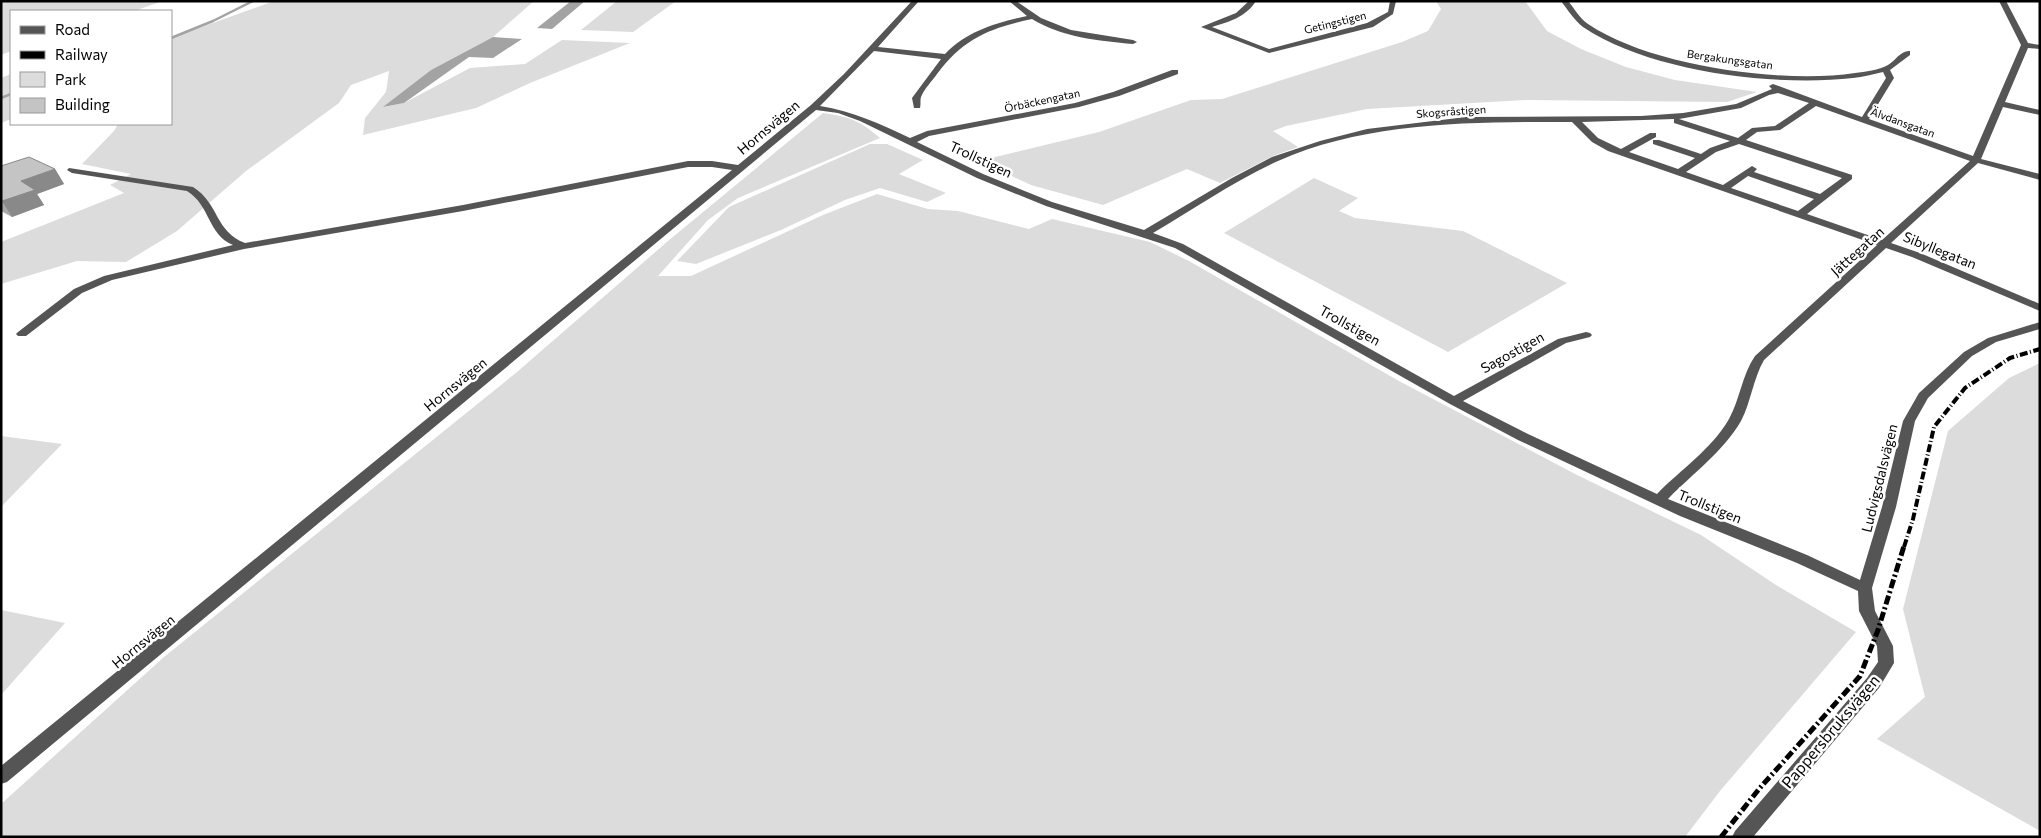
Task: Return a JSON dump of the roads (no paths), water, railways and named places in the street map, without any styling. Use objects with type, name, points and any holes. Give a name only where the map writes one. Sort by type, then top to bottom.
[{"type":"street","name":"Hornsvägen","points":[[1,777],[814,107],[872,49],[916,1]]},
{"type":"street","points":[[1012,1],[1032,17],[1057,28],[1089,36],[1133,42]]},
{"type":"street","name":"Getingstigen","points":[[1253,1],[1251,5],[1236,15],[1205,27],[1269,51],[1379,22],[1391,13],[1393,1]]},
{"type":"street","name":"Bergakungsgatan","points":[[1564,1],[1574,18],[1583,24],[1623,45],[1680,63],[1766,76],[1841,77],[1886,69],[1907,53]]},
{"type":"street","points":[[2002,1],[2025,45],[2040,47]]},
{"type":"street","points":[[917,106],[916,98],[948,57],[963,42],[982,31],[1032,17]]},
{"type":"street","name":"Jättegatan","points":[[1658,501],[1722,439],[1735,420],[1751,371],[1759,358],[1976,160],[2025,45]]},
{"type":"street","points":[[872,49],[948,57]]},
{"type":"street","points":[[1864,120],[1890,78],[1886,69]]},
{"type":"street","name":"Örbäckengatan","points":[[911,141],[928,134],[1083,103],[1175,72]]},
{"type":"street","name":"Älvdansgatan","points":[[1766,76],[1773,86],[1779,90],[1976,160],[2040,177]]},
{"type":"street","name":"Skogsråstigen","points":[[1145,234],[1256,168],[1297,151],[1337,139],[1390,128],[1443,122],[1641,119],[1703,114],[1738,106],[1766,93],[1779,90]]},
{"type":"street","points":[[1678,173],[1713,150],[1739,141],[1755,130],[1777,128],[1815,103]]},
{"type":"street","points":[[2001,104],[2040,113]]},
{"type":"street","name":"Trollstigen","points":[[814,107],[852,115],[1012,190],[1179,246],[1454,401],[1523,437],[1658,501],[1802,559],[1865,588]]},
{"type":"street","name":"Sibyllegatan","points":[[1574,119],[1602,145],[1621,153],[1884,244],[2040,308]]},
{"type":"street","points":[[1677,121],[1849,177],[1799,215]]},
{"type":"street","points":[[1621,153],[1655,138],[1701,157]]},
{"type":"street","points":[[22,334],[67,298],[93,284],[172,262],[244,246],[472,206],[688,164],[712,164],[741,168]]},
{"type":"street","points":[[72,170],[190,189],[205,200],[220,230],[227,238],[244,246]]},
{"type":"street","points":[[1722,189],[1750,171],[1821,198]]},
{"type":"street","name":"Ludvigsdalsvägen","points":[[1865,588],[1890,507],[1909,421],[1923,396],[1968,354],[1992,340],[2040,325]]},
{"type":"street","name":"Sagostigen","points":[[1454,401],[1562,342],[1586,335]]},
{"type":"street","name":"Pappersbruksvägen","points":[[1741,837],[1873,682],[1886,663],[1885,646],[1867,610],[1865,588]]},
{"type":"waterway","points":[[172,38],[213,21],[253,1]]},
{"type":"waterway","points":[[1,98],[10,94]]},
{"type":"railway","points":[[1904,547],[1913,519],[1934,427],[1965,388],[2010,358],[2040,349]]},
{"type":"railway","points":[[1721,837],[1759,789],[1860,676],[1878,630],[1904,546]]}]
